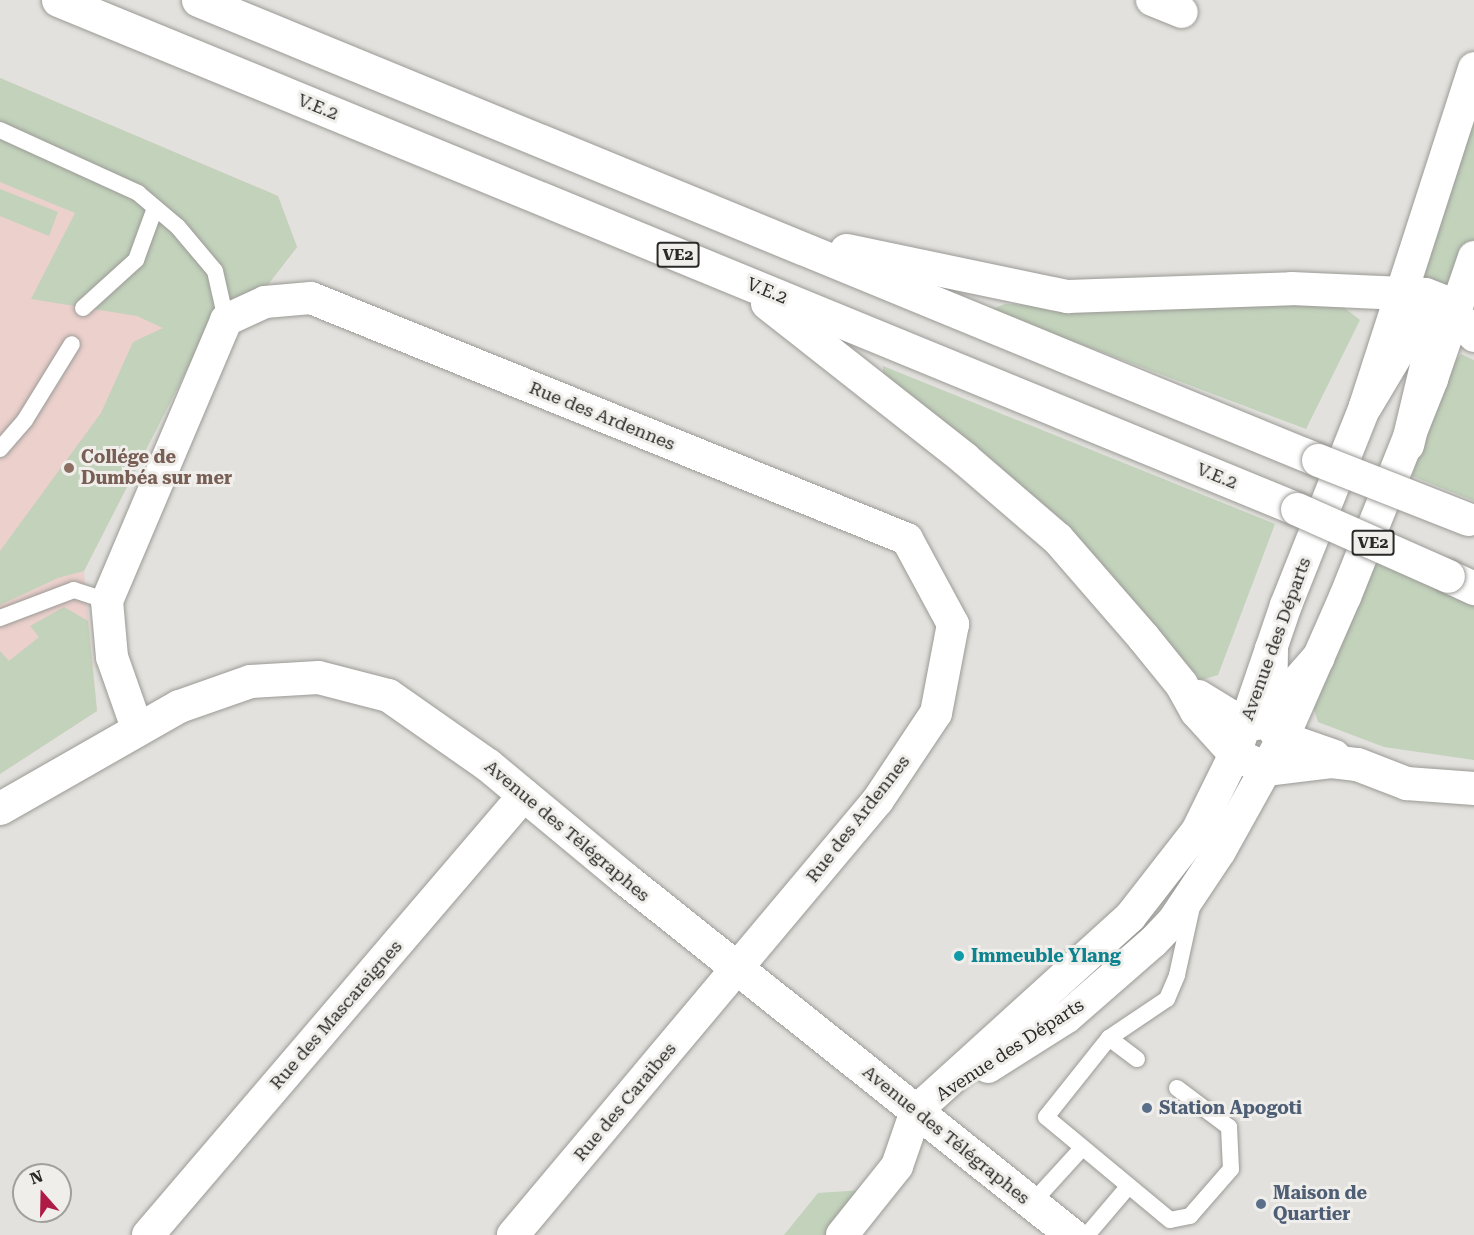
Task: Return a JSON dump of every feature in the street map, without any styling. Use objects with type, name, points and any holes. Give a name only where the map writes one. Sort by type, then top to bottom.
[{"type":"main road","name":"V.E.2","points":[[58,0],[1297,509],[1461,582]]},
{"type":"main road","points":[[198,0],[1471,521]]},
{"type":"main road","points":[[760,231],[1067,296],[1291,288],[1402,292],[1434,298],[1451,324]]},
{"type":"main road","points":[[736,279],[966,459],[1057,538],[1182,684],[1196,711],[1357,764],[1406,783],[1474,788]]},
{"type":"main road","points":[[1365,406],[1395,351],[1408,334],[1451,324]]},
{"type":"main road","points":[[1407,445],[1427,361],[1451,324]]},
{"type":"main road","points":[[1271,648],[1258,732],[1267,769],[1331,761],[1357,764]]},
{"type":"main road","points":[[1258,732],[1318,657]]},
{"type":"main road","name":"Avenue des Télégraphes","points":[[0,808],[178,706],[250,681],[318,677],[388,695],[488,765],[737,969],[1072,1235]]},
{"type":"street","points":[[1152,0],[1182,12]]},
{"type":"street","name":"Avenue des Départs","points":[[1271,648],[1365,406],[1474,68]]},
{"type":"street","points":[[1451,324],[1474,257]]},
{"type":"street","name":"Rue des Ardennes","points":[[226,320],[265,302],[311,297],[907,539],[953,624],[936,714],[878,800],[737,969]]},
{"type":"street","points":[[137,728],[112,657],[108,601],[226,320]]},
{"type":"street","points":[[1318,657],[1407,445]]},
{"type":"street","name":"Avenue des Départs","points":[[842,1235],[897,1166],[916,1111],[1130,916],[1197,831],[1258,732]]},
{"type":"street","name":"Avenue des Départs","points":[[916,1111],[1067,1017],[1165,930],[1197,886],[1267,769]]},
{"type":"street","name":"Rue des Mascareignes","points":[[148,1235],[524,795]]},
{"type":"street","name":"Rue des Caraibes","points":[[513,1235],[737,969]]},
{"type":"lane","points":[[0,130],[138,193],[215,271],[226,320]]},
{"type":"lane","points":[[83,308],[136,260],[155,208]]},
{"type":"lane","points":[[0,449],[25,420],[72,344]]},
{"type":"lane","points":[[0,618],[74,590],[108,601]]},
{"type":"lane","points":[[1177,1088],[1229,1127],[1231,1169],[1190,1216],[1170,1220],[1127,1188],[1046,1117],[1109,1038],[1167,999],[1177,975],[1197,886]]},
{"type":"lane","points":[[1165,930],[1177,975]]},
{"type":"lane","points":[[1109,1038],[1137,1059]]},
{"type":"lane","points":[[1032,1203],[1082,1148]]},
{"type":"lane","points":[[1087,1235],[1127,1188]]},
{"type":"shaded area","name":"Collége de Dumbéa sur mer","points":[[0,78],[278,196],[297,247],[267,286],[221,303],[84,571],[97,711],[0,774]]},
{"type":"green space","points":[[1474,68],[1474,255],[1455,314],[1402,293]]},
{"type":"green space","name":"Collége de Dumbéa sur mer","points":[[0,78],[278,196],[297,247],[267,286],[221,303],[84,571],[58,578],[0,605],[0,551],[101,413],[133,342],[163,328],[137,316],[31,299],[75,213],[0,182]]},
{"type":"green space","points":[[0,189],[58,212],[49,236],[0,216]]},
{"type":"green space","points":[[1337,302],[1360,320],[1306,429],[990,310],[1005,304],[1094,308]]},
{"type":"green space","points":[[1461,354],[1474,360],[1474,501],[1412,476],[1448,369]]},
{"type":"green space","points":[[883,366],[1275,524],[1218,675],[1201,680],[1064,528],[883,377]]},
{"type":"green space","points":[[1377,561],[1474,606],[1474,760],[1384,747],[1318,722],[1314,709]]},
{"type":"green space","points":[[64,607],[88,621],[97,711],[0,774],[0,651],[9,661],[39,637],[30,626]]},
{"type":"green space","points":[[878,1189],[842,1235],[784,1235],[818,1193]]},
{"type":"place","name":"Collége de Dumbéa sur mer","points":[[69,468]]},
{"type":"place","name":"Immeuble Ylang","points":[[959,956]]},
{"type":"place","name":"Station Apogoti","points":[[1147,1108]]},
{"type":"place","name":"Maison de Quartier","points":[[1261,1204]]}]
